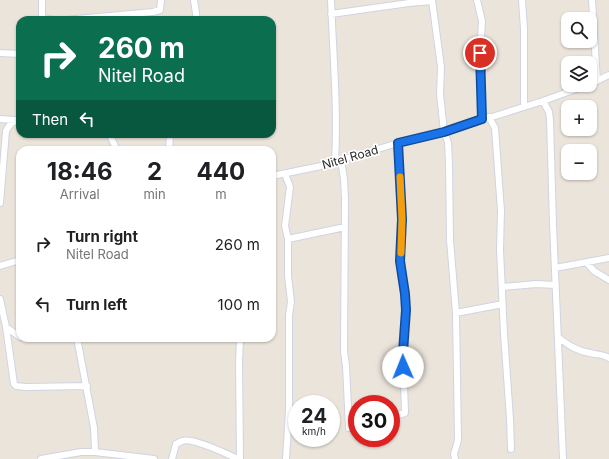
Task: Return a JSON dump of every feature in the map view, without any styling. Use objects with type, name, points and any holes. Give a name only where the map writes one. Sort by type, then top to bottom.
[{"type":"street","points":[[42,0],[42,16]]},
{"type":"street","points":[[116,16],[160,10],[161,0]]},
{"type":"street","points":[[194,0],[196,16]]},
{"type":"street","points":[[331,0],[336,146],[338,161],[344,179],[345,226],[343,304],[344,351],[348,407]]},
{"type":"street","points":[[477,0],[482,22],[480,53],[482,119]]},
{"type":"street","points":[[522,0],[524,29],[524,106]]},
{"type":"street","points":[[592,0],[595,56]]},
{"type":"street","points":[[331,14],[432,1],[441,67],[440,94],[444,132],[448,142],[450,240],[456,313],[458,440],[454,459]]},
{"type":"street","points":[[0,53],[16,54]]},
{"type":"street","points":[[597,81],[609,75]]},
{"type":"street","name":"Nitel Road","points":[[276,175],[321,166],[398,143],[444,132],[568,92]]},
{"type":"street","points":[[543,101],[549,112],[550,120],[563,459]]},
{"type":"street","points":[[489,117],[495,128],[497,147],[501,211],[500,250],[511,450]]},
{"type":"street","points":[[0,119],[16,120]]},
{"type":"street","points":[[0,203],[0,186],[6,131],[10,124],[16,121]]},
{"type":"street","points":[[398,143],[402,219],[400,261],[406,310],[403,352],[405,413],[400,414]]},
{"type":"street","points":[[285,174],[290,187],[285,226],[288,239],[288,276],[291,302],[289,315],[289,410],[286,459]]},
{"type":"street","points":[[288,239],[345,226]]},
{"type":"street","points":[[555,268],[609,258]]},
{"type":"street","points":[[0,266],[16,261]]},
{"type":"street","points":[[587,263],[594,271],[609,280]]},
{"type":"street","points":[[502,287],[536,284],[556,285]]},
{"type":"street","points":[[0,299],[6,327],[14,384],[16,386],[26,387],[86,386]]},
{"type":"street","points":[[456,313],[503,304]]},
{"type":"street","points":[[6,327],[16,334]]},
{"type":"street","points":[[558,337],[576,350],[590,354],[603,355],[609,358]]},
{"type":"street","points":[[78,342],[94,428],[95,452]]},
{"type":"street","points":[[172,459],[176,444],[183,440],[203,445],[239,459],[240,342]]},
{"type":"street","points":[[41,459],[81,452],[95,452],[154,459]]},
{"type":"slow traffic","points":[[400,177],[402,219],[401,253]]},
{"type":"route","points":[[403,367],[406,310],[400,261],[402,219],[398,143],[444,132],[482,119],[480,53]]}]
